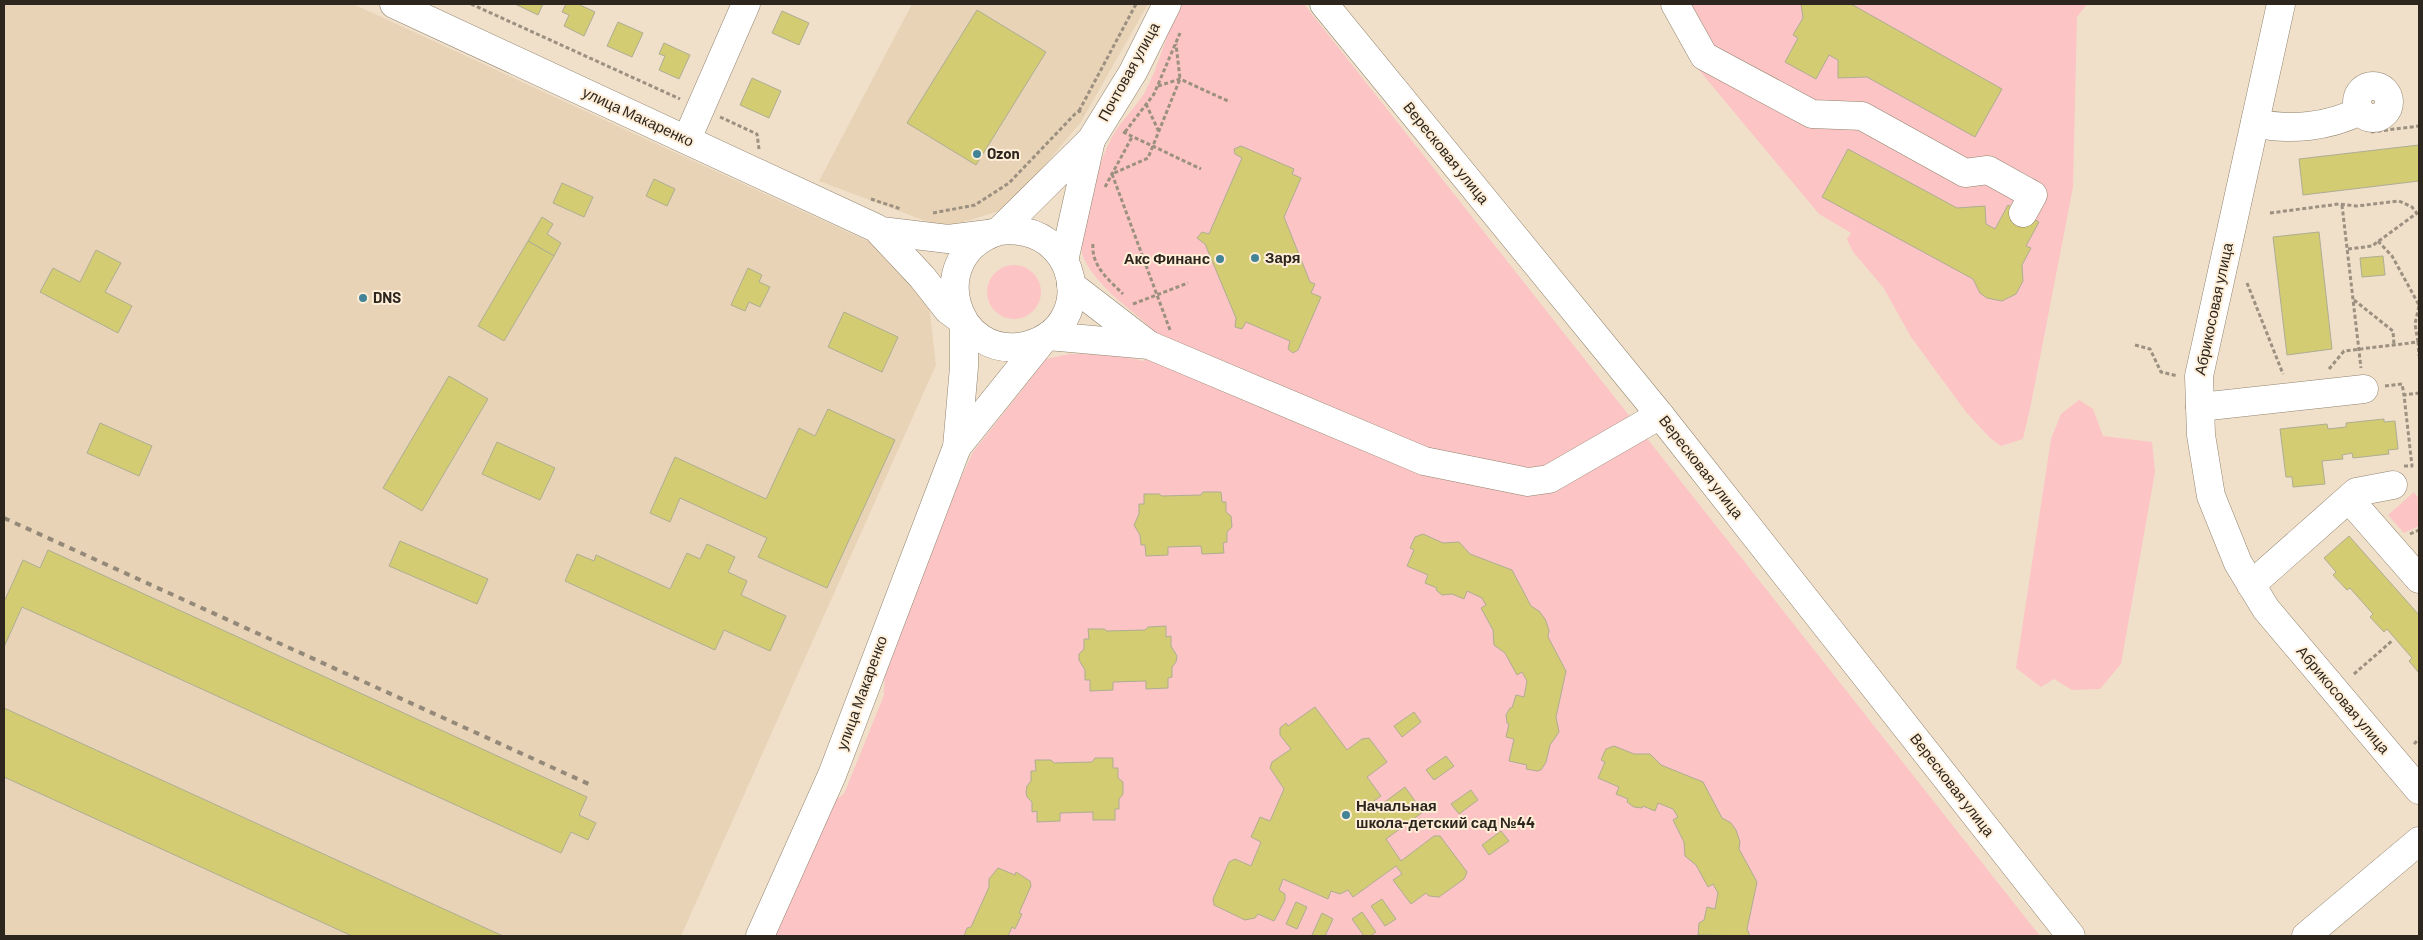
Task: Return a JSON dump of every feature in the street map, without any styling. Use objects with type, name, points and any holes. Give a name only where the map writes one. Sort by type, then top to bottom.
[{"type":"street","name":"улица Макаренко","points":[[394,4],[881,231],[948,239],[996,232]]},
{"type":"street","points":[[687,139],[746,4]]},
{"type":"street","name":"Почтовая улица","points":[[996,232],[1090,130],[1132,72],[1167,4]]},
{"type":"street","name":"Вересковая улица","points":[[1324,4],[1660,415],[2071,936]]},
{"type":"street","points":[[1675,4],[1704,56],[1812,114],[1862,116],[1965,174],[1988,170],[2033,195],[2024,213]]},
{"type":"street","name":"Абрикосовая улица","points":[[2282,4],[2199,381],[2201,435],[2211,496],[2238,563],[2266,609],[2419,790]]},
{"type":"street","points":[[2255,123],[2280,129],[2339,122],[2360,112]]},
{"type":"street","name":"Почтовая улица","points":[[1068,273],[1090,130]]},
{"type":"street","points":[[1045,338],[1064,317],[1070,302],[1068,273],[1054,247],[1038,236],[1019,230],[996,232],[984,237],[968,250],[958,266],[954,296],[964,322],[986,341],[1004,347],[1025,346],[1045,338],[1157,337]]},
{"type":"street","name":"улица Макаренко","points":[[760,936],[832,775],[958,447],[964,366],[964,322],[948,310],[881,231]]},
{"type":"street","points":[[1068,273],[1157,337],[1424,461],[1528,482],[1549,479],[1660,415]]},
{"type":"street","name":"улица Макаренко","points":[[958,447],[1045,338]]},
{"type":"street","points":[[2200,408],[2364,388]]},
{"type":"street","points":[[2251,585],[2356,492],[2393,485]]},
{"type":"street","points":[[2349,499],[2419,579]]},
{"type":"street","points":[[2306,936],[2419,841]]},
{"type":"path","points":[[471,4],[756,134],[760,152]]},
{"type":"path","points":[[931,213],[975,205],[1009,183],[1079,110],[1136,4]]},
{"type":"path","points":[[1125,132],[1157,86],[1182,26]]},
{"type":"path","points":[[1112,174],[1148,158],[1180,79],[1176,44]]},
{"type":"path","points":[[1157,86],[1180,79],[1230,102]]},
{"type":"path","points":[[1146,104],[1159,132]]},
{"type":"path","points":[[1079,110],[1090,130]]},
{"type":"path","points":[[1117,130],[1125,132],[1152,147],[1201,169]]},
{"type":"path","points":[[1102,193],[1132,136]]},
{"type":"path","points":[[1112,174],[1172,335],[1157,337]]},
{"type":"path","points":[[864,196],[905,210]]},
{"type":"path","points":[[2270,214],[2342,205],[2357,206],[2399,201],[2412,207],[2418,215],[2372,246],[2348,249]]},
{"type":"path","points":[[2342,205],[2364,388],[2402,384],[2412,466],[2391,468],[2393,485]]},
{"type":"path","points":[[1093,238],[1092,247],[1101,273],[1138,309]]},
{"type":"path","points":[[2378,241],[2392,256],[2419,306],[2415,324],[2419,356]]},
{"type":"path","points":[[1133,304],[1188,283]]},
{"type":"path","points":[[2247,283],[2283,374]]},
{"type":"path","points":[[2354,300],[2393,331],[2394,345]]},
{"type":"path","points":[[2330,369],[2344,351],[2418,342]]},
{"type":"path","points":[[2135,345],[2150,348],[2161,372],[2199,381]]},
{"type":"path","points":[[2404,395],[2419,393]]},
{"type":"path","points":[[2354,674],[2393,640]]},
{"type":"path","points":[[2414,744],[2419,739]]},
{"type":"shaded area","points":[[4,4],[353,4],[889,251],[929,305],[936,365],[681,936],[4,936]]},
{"type":"shaded area","points":[[912,4],[1148,4],[1081,122],[1009,208],[944,228],[819,181]]},
{"type":"shaded area","points":[[1181,4],[1304,4],[2040,936],[770,936],[830,804],[844,794],[884,695],[885,664],[958,484],[973,452],[1046,359],[1069,354],[1107,353],[1144,361],[1158,335],[1099,281],[1084,259],[1081,248],[1082,233],[1089,197],[1108,146],[1117,129],[1145,92]]},
{"type":"shaded area","points":[[1686,4],[2087,4],[2077,17],[2073,187],[2023,439],[2001,446],[1990,438],[1966,412],[1911,337],[1883,287],[1853,252],[1847,239],[1851,233],[1819,214],[1699,70],[1707,40]]},
{"type":"shaded area","points":[[1009,265],[1019,265],[1029,269],[1037,277],[1041,292],[1037,307],[1029,315],[1019,319],[1009,319],[999,315],[991,307],[987,297],[987,287],[991,277],[999,269]]},
{"type":"shaded area","points":[[2079,400],[2093,409],[2103,436],[2152,442],[2155,472],[2121,664],[2100,689],[2072,690],[2054,679],[2041,687],[2016,668],[2051,439],[2061,414]]},
{"type":"shaded area","points":[[2414,492],[2419,499],[2419,526],[2404,533],[2388,515]]},
{"type":"building","points":[[515,4],[543,4],[538,15]]},
{"type":"building","points":[[566,4],[578,4],[595,12],[584,36],[564,26],[569,15],[562,12]]},
{"type":"building","points":[[1801,4],[1851,4],[2002,89],[1975,137],[1867,77],[1838,78],[1838,60],[1829,55],[1816,79],[1785,62],[1798,38],[1793,35],[1803,18]]},
{"type":"building","points":[[977,10],[1046,52],[976,165],[907,123]]},
{"type":"building","points":[[782,11],[809,23],[799,45],[772,33]]},
{"type":"building","points":[[618,22],[643,33],[632,57],[607,46]]},
{"type":"building","points":[[664,43],[690,55],[679,79],[659,70],[665,56],[659,54]]},
{"type":"building","points":[[752,78],[781,91],[769,118],[740,105]]},
{"type":"building","points":[[2419,145],[2419,181],[2303,195],[2299,159]]},
{"type":"building","name":"Заря","points":[[1241,146],[1294,169],[1292,174],[1301,178],[1284,217],[1310,282],[1315,284],[1311,293],[1321,297],[1298,350],[1293,353],[1288,349],[1290,341],[1246,322],[1242,329],[1235,327],[1236,318],[1205,244],[1197,238],[1202,232],[1209,234],[1242,158],[1235,154],[1234,149]]},
{"type":"building","points":[[1848,149],[1957,208],[1985,206],[1986,224],[1995,229],[2008,205],[2039,222],[2026,246],[2031,248],[2022,265],[2023,281],[2016,294],[2002,301],[1987,298],[1980,293],[1973,279],[1822,197]]},
{"type":"building","points":[[654,179],[675,189],[667,206],[646,196]]},
{"type":"building","points":[[562,183],[593,197],[584,217],[553,203]]},
{"type":"building","points":[[542,217],[553,224],[547,234],[561,243],[554,256],[528,241]]},
{"type":"building","points":[[2319,232],[2332,349],[2287,355],[2273,237]]},
{"type":"building","points":[[528,241],[554,256],[504,341],[478,326]]},
{"type":"building","points":[[96,250],[121,263],[105,292],[132,306],[118,333],[40,292],[53,268],[80,282]]},
{"type":"building","points":[[2383,256],[2385,275],[2362,277],[2360,258]]},
{"type":"building","points":[[748,268],[762,275],[759,282],[770,287],[760,307],[749,302],[745,311],[731,305]]},
{"type":"building","points":[[844,312],[898,337],[882,372],[828,347]]},
{"type":"building","points":[[449,376],[488,399],[422,511],[383,488]]},
{"type":"building","points":[[828,409],[895,440],[827,588],[758,557],[767,538],[680,498],[670,522],[650,513],[675,457],[766,499],[799,428],[815,436]]},
{"type":"building","points":[[2384,419],[2384,422],[2395,421],[2398,449],[2388,450],[2389,454],[2353,458],[2352,453],[2342,455],[2343,459],[2322,461],[2325,484],[2293,487],[2292,477],[2286,477],[2280,429],[2327,424],[2328,429],[2346,427],[2346,423]]},
{"type":"building","points":[[100,423],[152,446],[139,476],[87,453]]},
{"type":"building","points":[[497,442],[555,468],[540,500],[482,474]]},
{"type":"building","points":[[1203,492],[1221,492],[1222,502],[1226,502],[1226,512],[1231,516],[1232,527],[1227,532],[1227,542],[1223,543],[1224,553],[1202,554],[1201,546],[1168,547],[1168,555],[1146,556],[1145,545],[1141,545],[1140,535],[1134,525],[1139,514],[1139,504],[1144,504],[1144,494],[1159,494],[1162,496],[1201,495]]},
{"type":"building","points":[[1423,534],[1443,543],[1459,542],[1470,554],[1512,570],[1531,606],[1539,611],[1545,619],[1549,630],[1548,637],[1566,671],[1556,717],[1559,732],[1550,745],[1546,762],[1541,770],[1526,769],[1527,765],[1509,761],[1514,739],[1506,737],[1509,724],[1507,723],[1506,715],[1510,708],[1512,708],[1516,695],[1524,697],[1527,681],[1522,672],[1517,675],[1505,653],[1494,645],[1493,630],[1481,608],[1486,605],[1482,598],[1467,591],[1464,599],[1452,594],[1442,595],[1436,590],[1437,588],[1425,583],[1428,575],[1407,566],[1414,550],[1410,548],[1415,537]]},
{"type":"building","points":[[2349,536],[2419,615],[2419,673],[2409,661],[2412,658],[2387,629],[2384,632],[2370,617],[2373,614],[2350,588],[2347,590],[2333,575],[2336,572],[2324,558]]},
{"type":"building","points":[[400,541],[488,579],[477,604],[389,566]]},
{"type":"building","points":[[707,544],[735,557],[728,572],[747,581],[741,595],[786,616],[770,651],[724,630],[715,650],[565,581],[577,554],[594,561],[596,555],[670,589],[687,553],[700,559]]},
{"type":"building","points":[[48,550],[587,797],[579,815],[596,823],[588,840],[571,832],[561,853],[22,607],[4,647],[4,602],[23,560],[40,568]]},
{"type":"building","points":[[1166,626],[1166,637],[1171,636],[1171,646],[1177,656],[1176,662],[1172,667],[1172,677],[1168,678],[1168,688],[1146,689],[1146,681],[1113,682],[1113,690],[1090,691],[1090,680],[1085,680],[1085,670],[1079,660],[1079,654],[1084,649],[1084,639],[1089,639],[1088,629],[1104,629],[1107,631],[1145,630],[1148,627]]},
{"type":"building","name":"Начальная школа-детский сад №44","points":[[1315,707],[1347,750],[1362,739],[1369,738],[1387,762],[1367,777],[1381,796],[1374,801],[1378,807],[1405,787],[1423,812],[1386,839],[1401,861],[1434,836],[1440,836],[1467,872],[1464,879],[1439,897],[1429,896],[1426,893],[1411,904],[1393,880],[1402,874],[1396,866],[1353,897],[1348,890],[1340,894],[1331,891],[1328,899],[1283,879],[1279,890],[1285,894],[1285,900],[1274,921],[1258,914],[1255,918],[1245,920],[1214,905],[1213,899],[1229,862],[1235,859],[1251,866],[1261,842],[1251,837],[1260,817],[1270,821],[1284,789],[1270,768],[1272,762],[1291,749],[1280,735],[1280,728],[1286,723],[1288,726]]},
{"type":"building","points":[[4,708],[503,936],[352,936],[4,777]]},
{"type":"building","points":[[1414,712],[1421,722],[1402,737],[1394,726]]},
{"type":"building","points":[[1614,746],[1634,754],[1650,754],[1661,765],[1703,782],[1722,818],[1731,823],[1736,830],[1740,842],[1739,849],[1757,882],[1747,929],[1750,936],[1698,935],[1699,923],[1704,920],[1707,907],[1715,909],[1718,893],[1713,884],[1708,887],[1696,865],[1685,856],[1684,842],[1673,820],[1678,817],[1673,809],[1658,803],[1655,811],[1643,806],[1642,808],[1634,807],[1627,802],[1628,799],[1616,794],[1619,787],[1598,778],[1605,762],[1601,760],[1606,749]]},
{"type":"building","points":[[1446,756],[1454,766],[1434,780],[1426,770]]},
{"type":"building","points":[[1095,758],[1113,758],[1113,768],[1118,768],[1118,778],[1123,782],[1123,794],[1119,799],[1119,809],[1115,809],[1115,820],[1093,820],[1093,812],[1060,813],[1060,821],[1037,822],[1037,811],[1032,812],[1032,802],[1027,797],[1026,792],[1027,786],[1031,781],[1031,771],[1036,771],[1035,760],[1051,760],[1054,763],[1092,762]]},
{"type":"building","points":[[1471,790],[1478,800],[1459,814],[1451,804]]},
{"type":"building","points":[[1501,831],[1509,841],[1489,855],[1482,845]]},
{"type":"building","points":[[998,868],[1015,875],[1016,872],[1030,881],[1031,886],[1019,913],[1022,914],[1015,929],[1012,927],[1008,936],[964,936],[967,928],[971,927],[989,887],[989,879]]},
{"type":"building","points":[[1382,899],[1396,919],[1385,926],[1371,906]]},
{"type":"building","points":[[1296,902],[1307,907],[1297,929],[1286,924]]},
{"type":"building","points":[[1362,912],[1376,932],[1370,936],[1364,936],[1352,919]]},
{"type":"building","points":[[1322,913],[1333,919],[1325,936],[1314,936],[1312,935]]},
{"type":"railway","points":[[4,518],[593,786]]},
{"type":"place","name":"Ozon","points":[[977,154]]},
{"type":"place","name":"Заря","points":[[1255,258]]},
{"type":"place","name":"Акс Финанс","points":[[1220,259]]},
{"type":"place","name":"DNS","points":[[363,298]]},
{"type":"place","name":"Начальная школа-детский сад №44","points":[[1346,815]]}]
